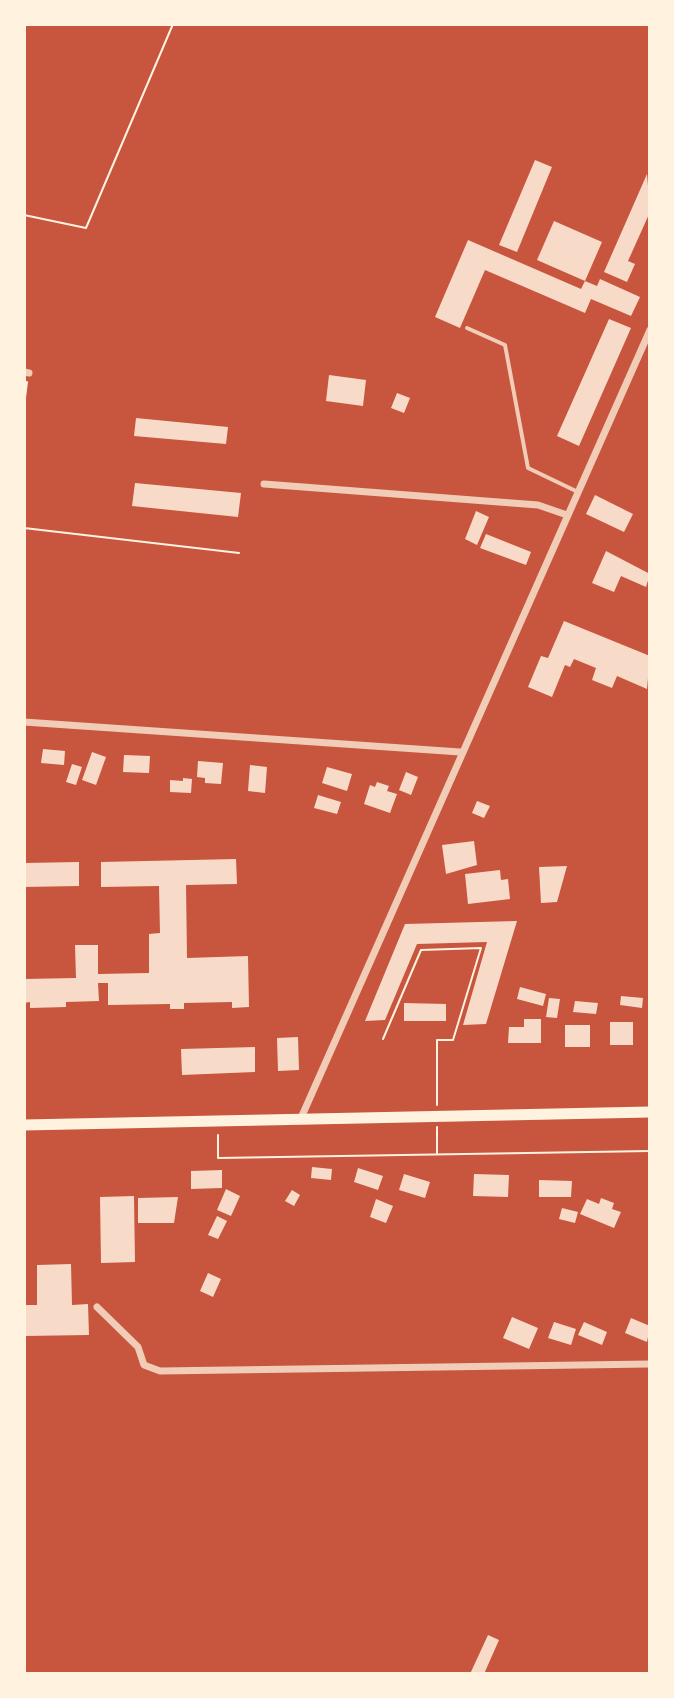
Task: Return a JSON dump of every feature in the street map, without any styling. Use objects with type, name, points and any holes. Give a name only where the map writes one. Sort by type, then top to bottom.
[{"type":"main road","points":[[24,1125],[650,1112]]},
{"type":"street","points":[[301,1118],[460,752],[650,330]]},
{"type":"street","points":[[264,484],[538,505],[567,515]]},
{"type":"street","points":[[24,722],[460,752]]},
{"type":"street","points":[[97,1307],[138,1347],[144,1365],[160,1371],[650,1364]]},
{"type":"lane","points":[[467,328],[505,345],[528,468],[578,492]]},
{"type":"path","points":[[24,215],[86,228],[173,24]]},
{"type":"path","points":[[24,406],[26,372]]},
{"type":"path","points":[[24,528],[239,553]]},
{"type":"path","points":[[383,1039],[421,950],[481,948],[453,1040],[437,1040],[437,1154]]},
{"type":"path","points":[[218,1121],[218,1158],[650,1151]]},
{"type":"building","points":[[535,160],[552,167],[517,252],[499,245]]},
{"type":"building","points":[[647,174],[650,212],[628,261],[635,264],[627,282],[604,272]]},
{"type":"building","points":[[554,221],[602,242],[585,281],[537,260]]},
{"type":"building","points":[[468,240],[581,289],[585,281],[597,286],[600,279],[640,297],[631,316],[591,299],[585,313],[485,270],[460,328],[435,317]]},
{"type":"building","points":[[609,319],[631,328],[579,446],[557,436]]},
{"type":"building","points":[[329,375],[366,380],[363,406],[326,401]]},
{"type":"building","points":[[397,393],[410,398],[404,413],[391,408]]},
{"type":"building","points":[[136,418],[228,427],[226,444],[134,436]]},
{"type":"building","points":[[135,483],[241,493],[238,517],[132,506]]},
{"type":"building","points":[[595,495],[633,514],[624,532],[586,514]]},
{"type":"building","points":[[476,511],[489,517],[477,545],[465,539]]},
{"type":"building","points":[[486,534],[531,552],[526,565],[480,548]]},
{"type":"building","points":[[606,551],[650,574],[646,587],[621,576],[614,592],[592,583]]},
{"type":"building","points":[[564,621],[650,656],[647,689],[617,676],[612,688],[592,680],[596,668],[574,659],[570,667],[565,665],[552,697],[528,687],[541,656],[548,658]]},
{"type":"building","points":[[43,749],[65,751],[64,765],[41,763]]},
{"type":"building","points":[[92,752],[106,757],[96,785],[82,780]]},
{"type":"building","points":[[124,755],[150,756],[149,773],[123,772]]},
{"type":"building","points":[[198,761],[223,763],[221,784],[205,783],[205,778],[197,777]]},
{"type":"building","points":[[72,764],[82,767],[76,785],[66,782]]},
{"type":"building","points":[[250,765],[267,767],[265,793],[248,791]]},
{"type":"building","points":[[327,767],[352,774],[347,791],[322,783]]},
{"type":"building","points":[[406,772],[418,777],[411,795],[399,790]]},
{"type":"building","points":[[183,778],[192,779],[191,793],[170,792],[170,780],[183,781]]},
{"type":"building","points":[[377,782],[389,786],[387,791],[397,794],[390,813],[364,804],[370,785],[375,787]]},
{"type":"building","points":[[318,795],[341,802],[337,814],[314,808]]},
{"type":"building","points":[[477,801],[490,806],[484,818],[472,813]]},
{"type":"building","points":[[474,841],[477,865],[446,874],[442,845]]},
{"type":"building","points":[[236,859],[237,884],[186,885],[187,958],[248,956],[249,1007],[232,1008],[232,1002],[184,1003],[184,1009],[170,1009],[170,1004],[108,1005],[108,983],[98,983],[99,1001],[66,1002],[66,1007],[30,1008],[30,1002],[24,1003],[24,979],[76,978],[75,945],[98,945],[98,974],[149,973],[149,934],[160,933],[159,886],[101,887],[101,862]]},
{"type":"building","points":[[79,862],[79,886],[24,887],[24,863]]},
{"type":"building","points":[[567,866],[557,902],[541,903],[539,867]]},
{"type":"building","points":[[500,870],[501,880],[508,879],[510,899],[468,904],[465,874]]},
{"type":"building","points":[[517,921],[486,1024],[463,1025],[487,942],[417,944],[385,1020],[365,1021],[405,924]]},
{"type":"building","points":[[520,987],[546,994],[543,1006],[517,999]]},
{"type":"building","points":[[621,996],[643,998],[642,1008],[620,1005]]},
{"type":"building","points":[[549,998],[560,999],[557,1018],[546,1017]]},
{"type":"building","points":[[575,1001],[598,1003],[596,1014],[573,1012]]},
{"type":"building","points":[[404,1003],[446,1004],[446,1021],[404,1021]]},
{"type":"building","points":[[524,1019],[541,1019],[541,1043],[508,1043],[509,1027],[524,1027]]},
{"type":"building","points":[[610,1022],[633,1022],[633,1045],[610,1045]]},
{"type":"building","points":[[565,1025],[590,1025],[590,1047],[565,1047]]},
{"type":"building","points":[[298,1037],[299,1070],[278,1071],[277,1038]]},
{"type":"building","points":[[255,1047],[255,1072],[182,1075],[181,1049]]},
{"type":"building","points":[[312,1167],[332,1169],[331,1180],[311,1178]]},
{"type":"building","points":[[358,1168],[383,1176],[378,1190],[354,1182]]},
{"type":"building","points":[[222,1170],[222,1188],[191,1189],[191,1171]]},
{"type":"building","points":[[404,1174],[430,1182],[425,1198],[399,1190]]},
{"type":"building","points":[[474,1174],[509,1175],[508,1197],[473,1196]]},
{"type":"building","points":[[539,1180],[572,1181],[571,1197],[539,1197]]},
{"type":"building","points":[[226,1189],[240,1196],[231,1216],[217,1210]]},
{"type":"building","points":[[292,1190],[300,1195],[294,1206],[285,1201]]},
{"type":"building","points":[[134,1196],[135,1262],[101,1263],[100,1197]]},
{"type":"building","points":[[178,1197],[174,1223],[138,1223],[138,1198]]},
{"type":"building","points":[[601,1198],[614,1203],[612,1209],[621,1212],[614,1228],[580,1214],[587,1199],[599,1204]]},
{"type":"building","points":[[376,1199],[393,1206],[386,1223],[370,1217]]},
{"type":"building","points":[[562,1208],[578,1212],[575,1223],[559,1219]]},
{"type":"building","points":[[217,1216],[227,1221],[218,1239],[208,1235]]},
{"type":"building","points":[[71,1264],[72,1305],[88,1304],[89,1335],[25,1336],[24,1305],[37,1305],[37,1265]]},
{"type":"building","points":[[208,1273],[221,1279],[213,1297],[200,1291]]},
{"type":"building","points":[[512,1317],[538,1328],[529,1349],[503,1338]]},
{"type":"building","points":[[631,1318],[650,1326],[647,1342],[625,1333]]},
{"type":"building","points":[[554,1322],[576,1329],[571,1345],[548,1338]]},
{"type":"building","points":[[584,1322],[607,1332],[602,1345],[578,1335]]},
{"type":"building","points":[[488,1635],[499,1640],[484,1674],[470,1674]]}]
